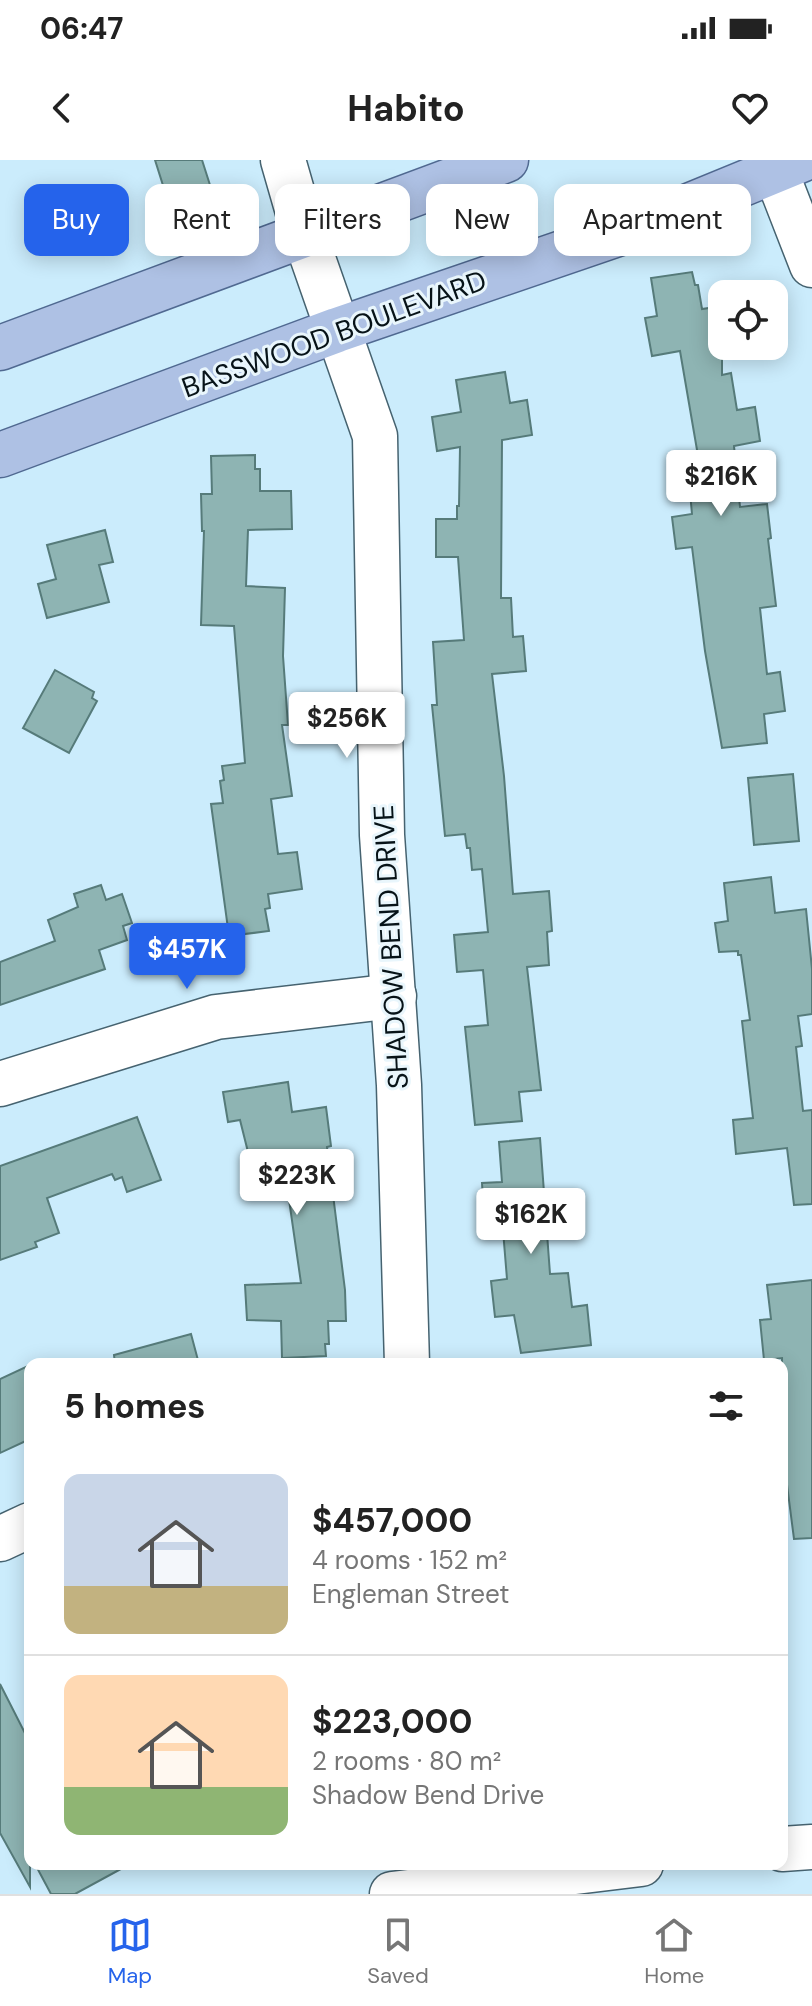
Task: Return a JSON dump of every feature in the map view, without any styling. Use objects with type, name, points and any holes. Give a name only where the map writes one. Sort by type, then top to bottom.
[{"type":"main road","points":[[410,195],[506,160]]},
{"type":"main road","name":"BASSWOOD BOULEVARD","points":[[0,455],[337,330],[635,228],[788,165]]},
{"type":"main road","points":[[0,348],[275,244]]},
{"type":"street","name":"SHADOW BEND DRIVE","points":[[283,160],[290,184]]},
{"type":"street","points":[[788,165],[812,265]]},
{"type":"street","name":"SHADOW BEND DRIVE","points":[[312,256],[375,436],[382,835],[394,996],[407,1358]]},
{"type":"street","points":[[0,1084],[216,1017],[394,996]]},
{"type":"street","points":[[0,1539],[24,1528]]},
{"type":"street","points":[[788,1849],[812,1847]]},
{"type":"street","points":[[392,1894],[591,1870]]},
{"type":"building","points":[[155,160],[202,160],[210,184],[163,184]]},
{"type":"building","points":[[692,272],[695,285],[698,285],[702,309],[708,308],[708,360],[722,360],[722,375],[731,373],[737,410],[755,407],[760,441],[734,446],[740,507],[767,504],[771,538],[768,539],[776,606],[760,608],[767,674],[780,672],[785,711],[764,714],[767,743],[722,748],[705,651],[692,547],[676,549],[672,517],[692,514],[689,481],[702,479],[680,351],[652,356],[645,318],[657,316],[651,278]]},
{"type":"building","points":[[505,372],[510,403],[527,400],[532,435],[502,440],[501,598],[511,598],[513,637],[523,636],[526,671],[492,674],[513,894],[549,891],[552,931],[547,932],[549,965],[527,967],[541,1090],[519,1092],[522,1121],[475,1125],[465,1027],[488,1025],[483,970],[457,972],[454,935],[488,932],[482,869],[472,870],[465,834],[445,836],[432,705],[437,705],[433,642],[464,640],[458,557],[436,557],[436,519],[457,519],[460,447],[437,451],[432,417],[461,412],[456,380]]},
{"type":"building","points":[[255,455],[255,469],[260,469],[260,491],[291,491],[292,529],[248,530],[246,586],[285,588],[283,656],[288,725],[282,725],[292,796],[271,799],[278,854],[297,852],[302,889],[268,894],[270,908],[265,909],[269,931],[229,936],[211,804],[223,803],[220,781],[224,780],[222,766],[245,763],[234,626],[201,625],[204,531],[201,494],[212,494],[211,456]]},
{"type":"building","points":[[105,530],[113,562],[99,565],[109,602],[47,618],[38,584],[56,579],[47,545]]},
{"type":"building","points":[[55,670],[94,692],[92,698],[97,701],[69,753],[23,728]]},
{"type":"building","points":[[793,774],[799,841],[754,845],[748,778]]},
{"type":"building","points":[[771,877],[775,913],[806,909],[812,969],[812,1014],[798,1016],[802,1046],[796,1047],[803,1111],[812,1110],[812,1204],[794,1205],[787,1148],[736,1154],[733,1120],[753,1118],[742,1021],[750,1020],[741,955],[738,951],[719,952],[715,923],[728,921],[724,883]]},
{"type":"building","points":[[101,885],[106,900],[122,894],[132,923],[123,926],[127,940],[99,950],[105,969],[0,1005],[0,962],[55,941],[48,920],[78,907],[74,894]]},
{"type":"building","points":[[288,1082],[292,1112],[326,1107],[331,1146],[327,1147],[346,1321],[328,1321],[326,1356],[282,1358],[281,1321],[247,1320],[245,1285],[301,1283],[282,1151],[249,1156],[240,1120],[228,1122],[223,1092]]},
{"type":"building","points":[[137,1117],[161,1180],[127,1192],[122,1177],[115,1180],[112,1174],[47,1198],[59,1233],[35,1242],[37,1247],[0,1260],[0,1166]]},
{"type":"building","points":[[540,1138],[550,1274],[568,1273],[572,1307],[587,1305],[591,1345],[521,1353],[514,1315],[495,1317],[491,1281],[507,1279],[502,1218],[484,1218],[482,1183],[502,1182],[499,1142]]},
{"type":"building","points":[[812,1280],[812,1538],[794,1539],[788,1492],[788,1358],[764,1358],[760,1320],[771,1319],[767,1285]]},
{"type":"building","points":[[191,1334],[197,1358],[114,1358],[114,1355]]},
{"type":"building","points":[[24,1368],[24,1442],[0,1453],[0,1379]]},
{"type":"building","points":[[0,1684],[24,1731],[24,1870],[30,1870],[30,1887],[0,1833]]},
{"type":"building","points":[[38,1870],[119,1870],[75,1894],[51,1894]]}]
